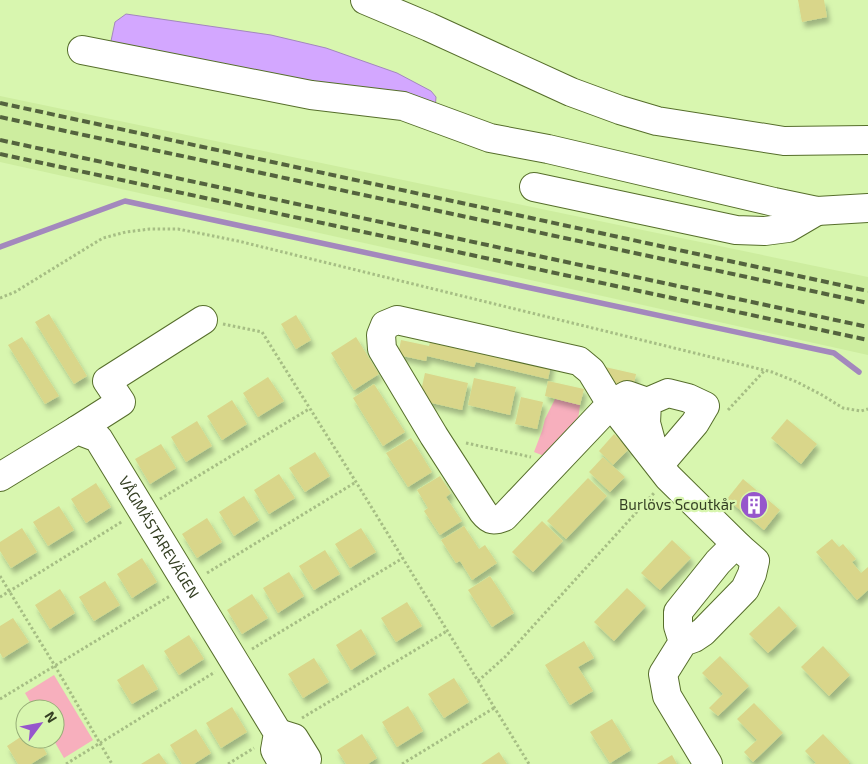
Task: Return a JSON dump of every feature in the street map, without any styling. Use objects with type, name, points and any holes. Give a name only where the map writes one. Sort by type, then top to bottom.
[{"type":"main road","points":[[365,0],[571,92],[657,121],[784,141],[868,140]]},
{"type":"main road","points":[[82,50],[311,95],[403,106],[490,138],[548,149],[817,211],[868,208]]},
{"type":"main road","points":[[534,187],[736,230],[765,231],[788,228],[817,211]]},
{"type":"main road","points":[[0,477],[121,402],[107,381],[203,320]]},
{"type":"main road","points":[[647,402],[627,395],[611,404],[504,517],[499,520],[492,520],[483,512],[434,436],[382,349],[381,335],[386,325],[397,320],[579,361],[591,371],[611,404],[668,477],[739,547],[755,560],[752,574],[745,589],[703,632],[683,642],[664,674],[666,696],[708,764]]},
{"type":"main road","name":"VÅGMÄSTAREVÄGEN","points":[[77,430],[98,438],[278,733],[294,738],[307,759],[306,764]]},
{"type":"main road","points":[[683,642],[678,626],[678,612],[723,557],[728,552],[739,547]]},
{"type":"main road","name":"VÅGMÄSTAREVÄGEN","points":[[278,733],[275,750],[283,764]]},
{"type":"path","points":[[0,298],[15,292],[103,238],[142,230],[178,229],[238,241],[765,370],[797,382],[843,408],[861,411],[868,409]]},
{"type":"path","points":[[203,320],[262,332],[529,764]]},
{"type":"path","points":[[726,413],[765,370]]},
{"type":"path","points":[[434,436],[555,462]]},
{"type":"path","points":[[478,681],[505,657],[668,477]]},
{"type":"path","points":[[0,576],[112,764]]},
{"type":"path","points":[[228,764],[447,631]]},
{"type":"path","points":[[402,764],[494,708]]},
{"type":"shaded area","points":[[126,14],[271,35],[326,48],[397,73],[431,91],[436,97],[435,110],[121,55],[111,41],[115,22]]},
{"type":"shaded area","points":[[0,96],[868,277],[868,355],[0,162]]},
{"type":"shaded area","points":[[555,399],[580,405],[578,420],[549,458],[534,452],[545,419]]},
{"type":"shaded area","points":[[54,675],[93,740],[64,758],[59,749],[65,749],[65,699],[28,699],[25,693]]},
{"type":"building","points":[[798,0],[824,0],[827,17],[802,22]]},
{"type":"building","points":[[49,314],[87,376],[74,384],[35,322]]},
{"type":"building","points":[[296,315],[311,340],[296,349],[281,324]]},
{"type":"building","points":[[22,337],[59,396],[45,404],[8,345]]},
{"type":"building","points":[[356,337],[379,374],[354,390],[331,353]]},
{"type":"building","points":[[431,339],[552,361],[548,379],[476,362],[474,367],[427,356],[426,361],[398,355],[401,340],[429,346]]},
{"type":"building","points":[[605,367],[636,374],[633,389],[601,382]]},
{"type":"building","points":[[425,373],[468,383],[462,410],[419,400]]},
{"type":"building","points":[[268,377],[284,401],[258,417],[243,393]]},
{"type":"building","points":[[474,378],[516,387],[510,415],[468,405]]},
{"type":"building","points":[[548,381],[584,389],[580,405],[545,396]]},
{"type":"building","points":[[374,384],[405,432],[383,446],[353,398]]},
{"type":"building","points":[[521,397],[543,402],[537,429],[515,424]]},
{"type":"building","points":[[232,400],[247,424],[222,440],[207,416]]},
{"type":"building","points":[[787,419],[817,444],[801,464],[771,438]]},
{"type":"building","points":[[197,421],[212,446],[186,462],[171,437]]},
{"type":"building","points":[[614,434],[629,449],[613,465],[599,451]]},
{"type":"building","points":[[411,438],[432,472],[408,487],[386,453]]},
{"type":"building","points":[[161,444],[176,468],[150,484],[135,459]]},
{"type":"building","points":[[315,452],[330,476],[305,492],[289,468]]},
{"type":"building","points":[[603,457],[625,477],[610,492],[589,472]]},
{"type":"building","points":[[279,474],[295,498],[269,514],[254,490]]},
{"type":"building","points":[[440,476],[451,493],[446,497],[462,521],[440,535],[424,511],[428,508],[417,490]]},
{"type":"building","points":[[588,478],[607,496],[566,539],[547,521]]},
{"type":"building","name":"Burlövs Scoutkår","points":[[743,479],[780,510],[764,530],[727,499]]},
{"type":"building","points":[[96,483],[111,507],[86,523],[71,499]]},
{"type":"building","points":[[244,496],[259,520],[234,536],[219,512]]},
{"type":"building","points":[[59,506],[74,530],[48,546],[33,522]]},
{"type":"building","points":[[207,518],[222,542],[197,558],[182,534]]},
{"type":"building","points":[[542,521],[563,541],[533,572],[512,552]]},
{"type":"building","points":[[464,526],[479,549],[485,545],[497,563],[472,580],[460,561],[456,563],[441,540]]},
{"type":"building","points":[[22,528],[37,552],[11,568],[0,551],[0,542]]},
{"type":"building","points":[[361,528],[376,552],[350,568],[335,544]]},
{"type":"building","points":[[832,539],[839,547],[843,544],[856,559],[852,562],[861,573],[868,567],[868,590],[857,600],[816,552]]},
{"type":"building","points":[[672,540],[691,558],[660,590],[641,573]]},
{"type":"building","points":[[325,550],[340,574],[314,590],[299,566]]},
{"type":"building","points":[[142,558],[157,582],[132,598],[117,574]]},
{"type":"building","points":[[289,572],[304,596],[278,613],[263,588]]},
{"type":"building","points":[[490,576],[514,613],[492,627],[468,590]]},
{"type":"building","points":[[105,581],[120,605],[94,621],[79,597]]},
{"type":"building","points":[[627,588],[646,606],[614,641],[594,622]]},
{"type":"building","points":[[60,589],[75,613],[50,629],[35,605]]},
{"type":"building","points":[[252,594],[268,618],[242,634],[227,610]]},
{"type":"building","points":[[407,602],[422,626],[396,642],[381,618]]},
{"type":"building","points":[[779,606],[797,626],[768,653],[749,634]]},
{"type":"building","points":[[13,618],[29,642],[3,658],[0,653],[0,626]]},
{"type":"building","points":[[361,629],[376,654],[351,670],[336,645]]},
{"type":"building","points":[[189,635],[204,659],[179,675],[164,651]]},
{"type":"building","points":[[584,641],[594,658],[578,667],[593,691],[570,705],[545,665]]},
{"type":"building","points":[[823,646],[850,675],[829,696],[801,667]]},
{"type":"building","points":[[720,656],[749,686],[718,716],[709,708],[723,694],[702,673]]},
{"type":"building","points":[[314,658],[329,682],[303,698],[288,674]]},
{"type":"building","points":[[143,664],[158,689],[132,704],[117,680]]},
{"type":"building","points":[[454,678],[469,702],[444,718],[428,694]]},
{"type":"building","points":[[754,703],[783,733],[753,762],[744,752],[757,740],[737,719]]},
{"type":"building","points":[[408,706],[423,731],[397,747],[382,722]]},
{"type":"building","points":[[232,707],[247,732],[221,748],[206,723]]},
{"type":"building","points":[[612,719],[631,750],[610,763],[590,732]]},
{"type":"building","points":[[196,729],[211,753],[194,764],[182,764],[170,745]]},
{"type":"building","points":[[362,734],[377,758],[368,764],[346,764],[337,750]]},
{"type":"building","points":[[823,734],[850,762],[848,764],[814,764],[816,763],[805,751]]},
{"type":"building","points":[[15,741],[15,749],[44,749],[47,754],[31,764],[18,764],[7,746]]},
{"type":"building","points":[[499,752],[507,764],[481,764]]},
{"type":"building","points":[[159,753],[167,764],[141,764]]},
{"type":"building","points":[[672,755],[677,764],[657,764]]},
{"type":"waterway","points":[[0,247],[125,201],[834,353],[859,372]]},
{"type":"railway","points":[[0,103],[868,291]]},
{"type":"railway","points":[[0,117],[868,303]]},
{"type":"railway","points":[[0,140],[868,327]]},
{"type":"railway","points":[[0,154],[868,340]]},
{"type":"place","name":"Burlövs Scoutkår","points":[[754,505]]}]
